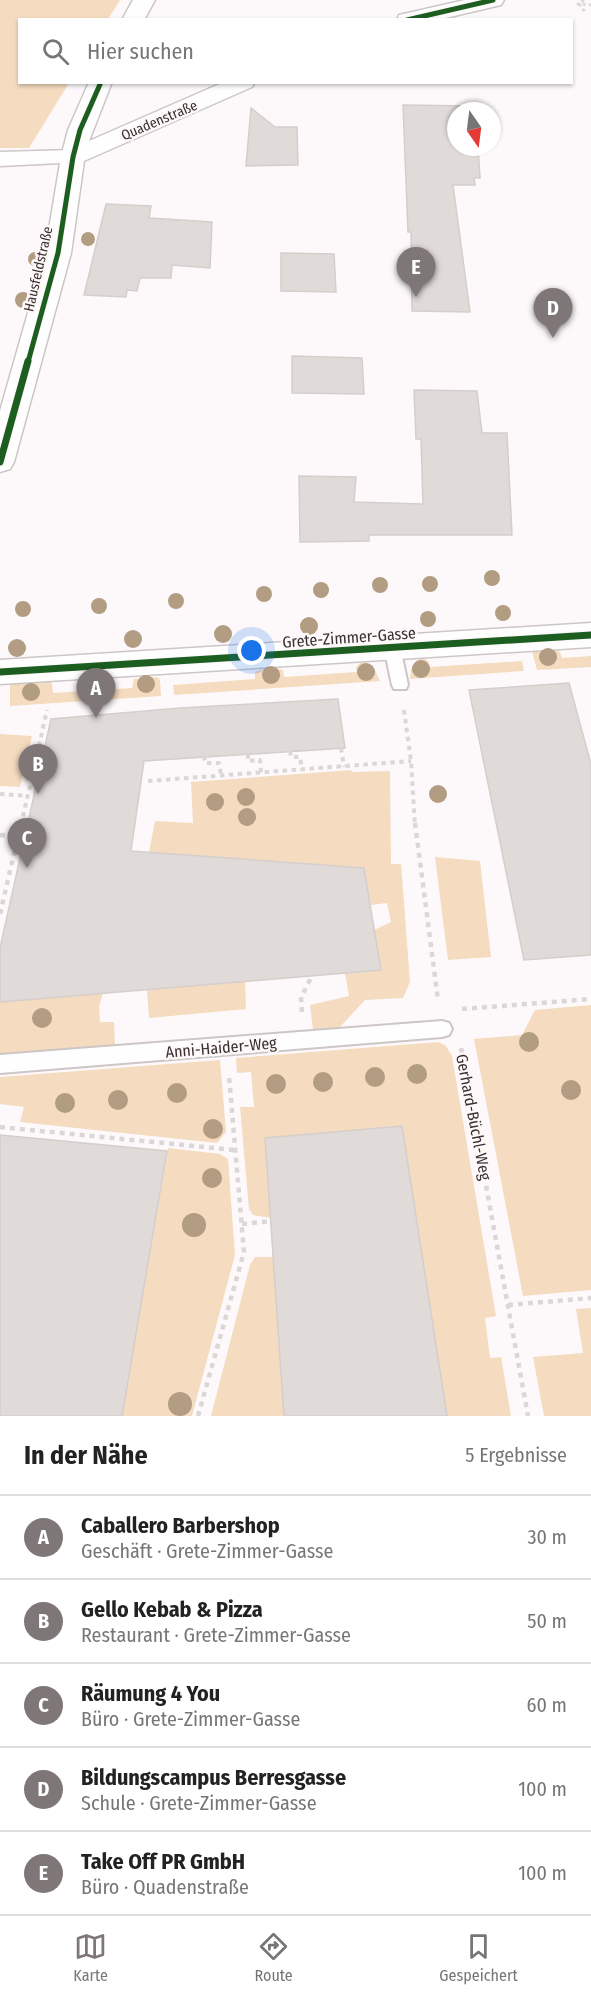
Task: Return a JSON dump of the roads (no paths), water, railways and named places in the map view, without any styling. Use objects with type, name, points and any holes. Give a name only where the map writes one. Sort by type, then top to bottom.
[{"type":"street","points":[[134,18],[144,0]]},
{"type":"street","points":[[416,18],[493,0]]},
{"type":"street","name":"Hausfeldstraße","points":[[0,462],[58,253],[73,157],[86,115],[100,84]]},
{"type":"street","name":"Quadenstraße","points":[[73,157],[239,84]]},
{"type":"street","points":[[0,159],[73,157]]},
{"type":"street","name":"Grete-Zimmer-Gasse","points":[[0,672],[591,635]]},
{"type":"lane","points":[[392,647],[400,685]]},
{"type":"lane","name":"Anni-Haider-Weg","points":[[0,1064],[302,1040],[441,1020]]},
{"type":"place","name":"Take Off PR GmbH","points":[[416,297]]},
{"type":"place","name":"Bildungscampus Berresgasse","points":[[553,338]]},
{"type":"place","name":"Caballero Barbershop","points":[[96,718]]},
{"type":"place","name":"Gello Kebab & Pizza","points":[[38,794]]},
{"type":"place","name":"Räumung 4 You","points":[[27,868]]}]
